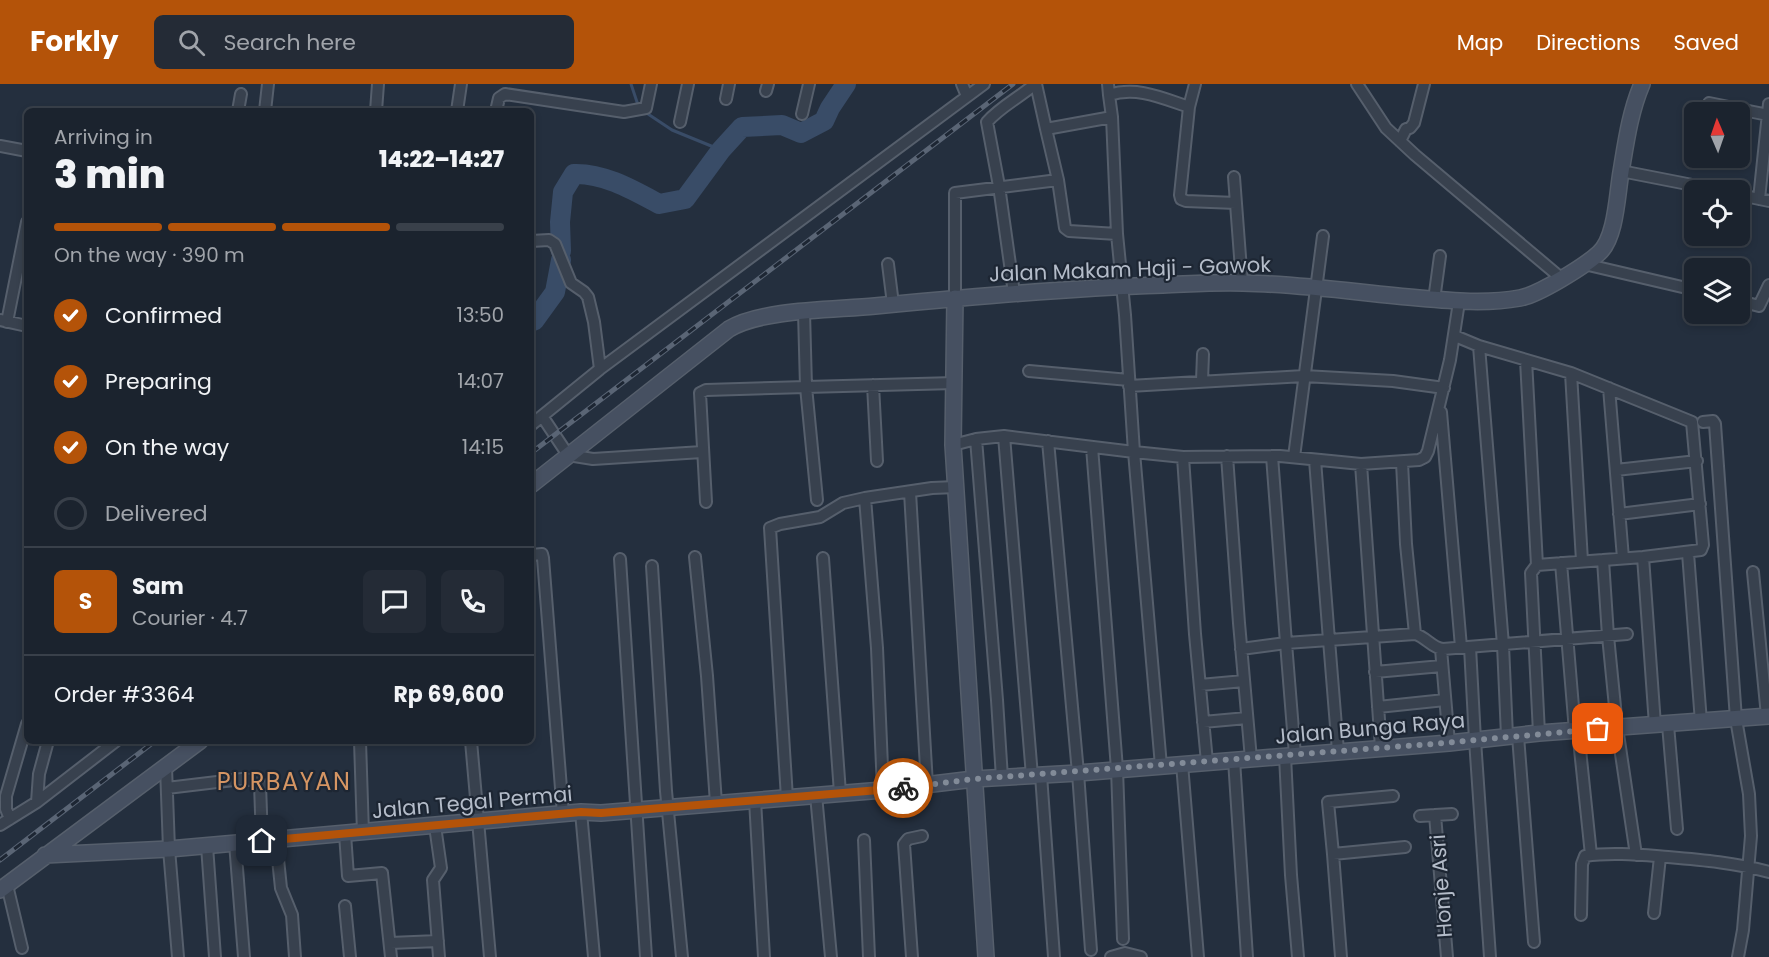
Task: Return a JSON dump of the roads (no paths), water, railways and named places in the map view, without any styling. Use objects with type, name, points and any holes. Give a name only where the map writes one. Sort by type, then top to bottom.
[{"type":"street","points":[[265,108],[268,84]]},
{"type":"street","points":[[376,108],[378,84]]},
{"type":"street","points":[[457,108],[461,84]]},
{"type":"street","points":[[497,108],[499,98],[505,94],[624,112],[646,108],[651,84]]},
{"type":"street","points":[[680,122],[688,84]]},
{"type":"street","points":[[726,99],[729,84]]},
{"type":"street","points":[[962,84],[967,96]]},
{"type":"street","points":[[534,423],[600,369],[984,84]]},
{"type":"street","points":[[1014,293],[999,186],[987,122],[993,114],[1036,84],[1058,180],[1065,228],[1069,231],[1117,234]]},
{"type":"street","points":[[1195,84],[1189,107],[1179,191],[1181,198],[1186,201],[1236,203]]},
{"type":"street","points":[[1357,84],[1386,128],[1561,278]]},
{"type":"street","points":[[1400,141],[1406,129],[1414,123],[1424,84]]},
{"type":"street","name":"Jalan Makam Haji - Gawok","points":[[534,483],[729,329],[741,322],[804,312],[1014,293],[1242,283],[1434,300],[1457,320],[1495,302],[1524,298],[1584,264],[1599,253],[1610,236],[1630,120],[1642,84]]},
{"type":"street","points":[[802,114],[811,85]]},
{"type":"street","points":[[1161,766],[1134,452],[1125,310],[1117,234],[1112,117],[1108,89],[1140,92],[1189,107]]},
{"type":"street","points":[[239,108],[241,94]]},
{"type":"street","points":[[1750,108],[1768,110],[1764,200]]},
{"type":"street","points":[[1046,129],[1112,117]]},
{"type":"street","points":[[0,146],[24,150]]},
{"type":"street","points":[[1621,171],[1684,183]]},
{"type":"street","points":[[1234,177],[1242,283]]},
{"type":"street","points":[[986,957],[953,445],[954,193],[1058,180]]},
{"type":"street","points":[[1294,457],[1323,236]]},
{"type":"street","points":[[534,241],[549,240],[555,244],[571,283],[588,297],[596,331],[600,369]]},
{"type":"street","points":[[1434,300],[1440,256]]},
{"type":"street","points":[[23,258],[4,321],[24,325]]},
{"type":"street","points":[[888,264],[893,304]]},
{"type":"street","points":[[1584,264],[1684,287]]},
{"type":"street","points":[[1764,306],[1769,285]]},
{"type":"street","points":[[804,312],[806,387],[817,500]]},
{"type":"street","points":[[1457,320],[1479,346],[1570,373],[1692,422],[1703,548],[1688,553],[1537,565]]},
{"type":"street","points":[[953,445],[976,439],[1004,436],[1183,457],[1272,456],[1361,464],[1419,460],[1425,457],[1428,451],[1444,388],[1457,320]]},
{"type":"street","points":[[1479,346],[1503,645],[1534,942]]},
{"type":"street","points":[[1202,381],[1203,354]]},
{"type":"street","points":[[1526,360],[1537,565],[1531,573],[1539,733]]},
{"type":"street","points":[[1029,371],[1129,383],[1304,376],[1393,381],[1444,388]]},
{"type":"street","points":[[1570,373],[1582,561]]},
{"type":"street","points":[[706,502],[699,398],[702,391],[955,383]]},
{"type":"street","points":[[873,385],[877,461]]},
{"type":"street","points":[[1609,388],[1623,558]]},
{"type":"street","points":[[1440,401],[1475,740],[1490,957]]},
{"type":"street","points":[[542,416],[568,455],[593,459],[702,452]]},
{"type":"street","points":[[1703,422],[1715,424],[1736,719],[1749,794],[1751,836],[1749,867],[1738,957]]},
{"type":"street","points":[[1004,436],[1054,957]]},
{"type":"street","points":[[976,439],[1002,778]]},
{"type":"street","points":[[1048,441],[1078,772],[1091,950]]},
{"type":"street","points":[[1092,447],[1117,769],[1123,939]]},
{"type":"street","points":[[1227,456],[1251,759]]},
{"type":"street","points":[[1272,456],[1286,643],[1291,875],[1298,957]]},
{"type":"street","points":[[1183,457],[1207,762]]},
{"type":"street","points":[[1315,460],[1338,751]]},
{"type":"street","points":[[1616,470],[1697,461]]},
{"type":"street","points":[[1402,462],[1406,544],[1415,634]]},
{"type":"street","points":[[1361,464],[1372,638],[1382,748]]},
{"type":"street","points":[[787,798],[769,532],[772,526],[820,517],[843,503],[865,498],[932,488],[956,487]]},
{"type":"street","points":[[910,492],[927,785]]},
{"type":"street","points":[[865,498],[877,648],[883,790]]},
{"type":"street","points":[[1619,514],[1700,504]]},
{"type":"street","points":[[1688,553],[1701,722]]},
{"type":"street","points":[[534,555],[542,554],[543,558],[563,814]]},
{"type":"street","points":[[695,557],[707,676],[716,803]]},
{"type":"street","points":[[1643,557],[1661,725],[1677,829]]},
{"type":"street","points":[[823,558],[840,793]]},
{"type":"street","points":[[620,559],[646,957]]},
{"type":"street","points":[[1604,560],[1608,636],[1617,727],[1636,855]]},
{"type":"street","points":[[1561,563],[1576,730],[1591,855]]},
{"type":"street","points":[[652,566],[666,791],[682,957]]},
{"type":"street","points":[[1753,572],[1768,716]]},
{"type":"street","points":[[1241,649],[1286,643],[1415,634],[1441,649],[1627,634]]},
{"type":"street","points":[[1441,649],[1449,743]]},
{"type":"street","points":[[1375,672],[1442,666]]},
{"type":"street","points":[[1200,685],[1244,681]]},
{"type":"street","points":[[1378,707],[1445,700]]},
{"type":"street","name":"Jalan Bunga Raya","points":[[974,779],[1037,776],[1768,716]]},
{"type":"street","points":[[1203,722],[1247,718]]},
{"type":"street","points":[[5,822],[6,796],[24,734]]},
{"type":"street","points":[[37,801],[39,774],[47,744]]},
{"type":"street","points":[[100,754],[102,744]]},
{"type":"street","points":[[5,822],[37,801],[112,744]]},
{"type":"street","points":[[22,948],[3,888],[196,744]]},
{"type":"street","points":[[360,744],[363,833]]},
{"type":"street","points":[[471,744],[490,957]]},
{"type":"street","points":[[1234,760],[1247,957]]},
{"type":"street","points":[[1182,764],[1198,957]]},
{"type":"street","points":[[166,767],[169,849],[178,957]]},
{"type":"street","points":[[167,788],[242,779],[259,781],[269,840],[281,888],[292,915],[295,957]]},
{"type":"street","name":"Jalan Tegal Permai","points":[[45,855],[207,846],[581,812],[636,810],[883,790],[974,779]]},
{"type":"street","points":[[816,795],[831,957]]},
{"type":"street","points":[[1341,957],[1328,802],[1393,796]]},
{"type":"street","points":[[755,800],[764,957]]},
{"type":"street","points":[[581,812],[594,957]]},
{"type":"street","name":"Honje Asri","points":[[1420,816],[1452,814]]},
{"type":"street","name":"Honje Asri","points":[[1435,815],[1447,957]]},
{"type":"street","points":[[435,826],[441,868],[433,880],[439,957]]},
{"type":"street","points":[[345,834],[348,876],[382,873],[391,957]]},
{"type":"street","points":[[912,957],[904,844],[908,838],[922,836]]},
{"type":"street","points":[[864,840],[869,957]]},
{"type":"street","points":[[235,843],[244,957]]},
{"type":"street","points":[[207,846],[215,957]]},
{"type":"street","points":[[1333,854],[1405,847]]},
{"type":"street","points":[[1581,915],[1582,864],[1585,856],[1660,857],[1749,867],[1769,872]]},
{"type":"street","points":[[1654,913],[1660,857]]},
{"type":"street","points":[[345,906],[350,957]]},
{"type":"street","points":[[390,943],[438,941]]},
{"type":"street","points":[[1111,957],[1125,953],[1141,957]]},
{"type":"waterway","points":[[631,84],[639,108]]},
{"type":"waterway","points":[[561,251],[560,222],[563,192],[574,174],[607,179],[659,204],[685,199],[721,150],[742,127],[782,125],[801,133],[824,121],[846,84]]},
{"type":"waterway","points":[[645,112],[672,130],[721,150]]},
{"type":"waterway","points":[[534,321],[555,292],[561,260]]},
{"type":"railway","points":[[534,451],[1013,84]]},
{"type":"railway","points":[[0,860],[151,744]]},
{"type":"district","name":"PURBAYAN","points":[[284,781]]}]
